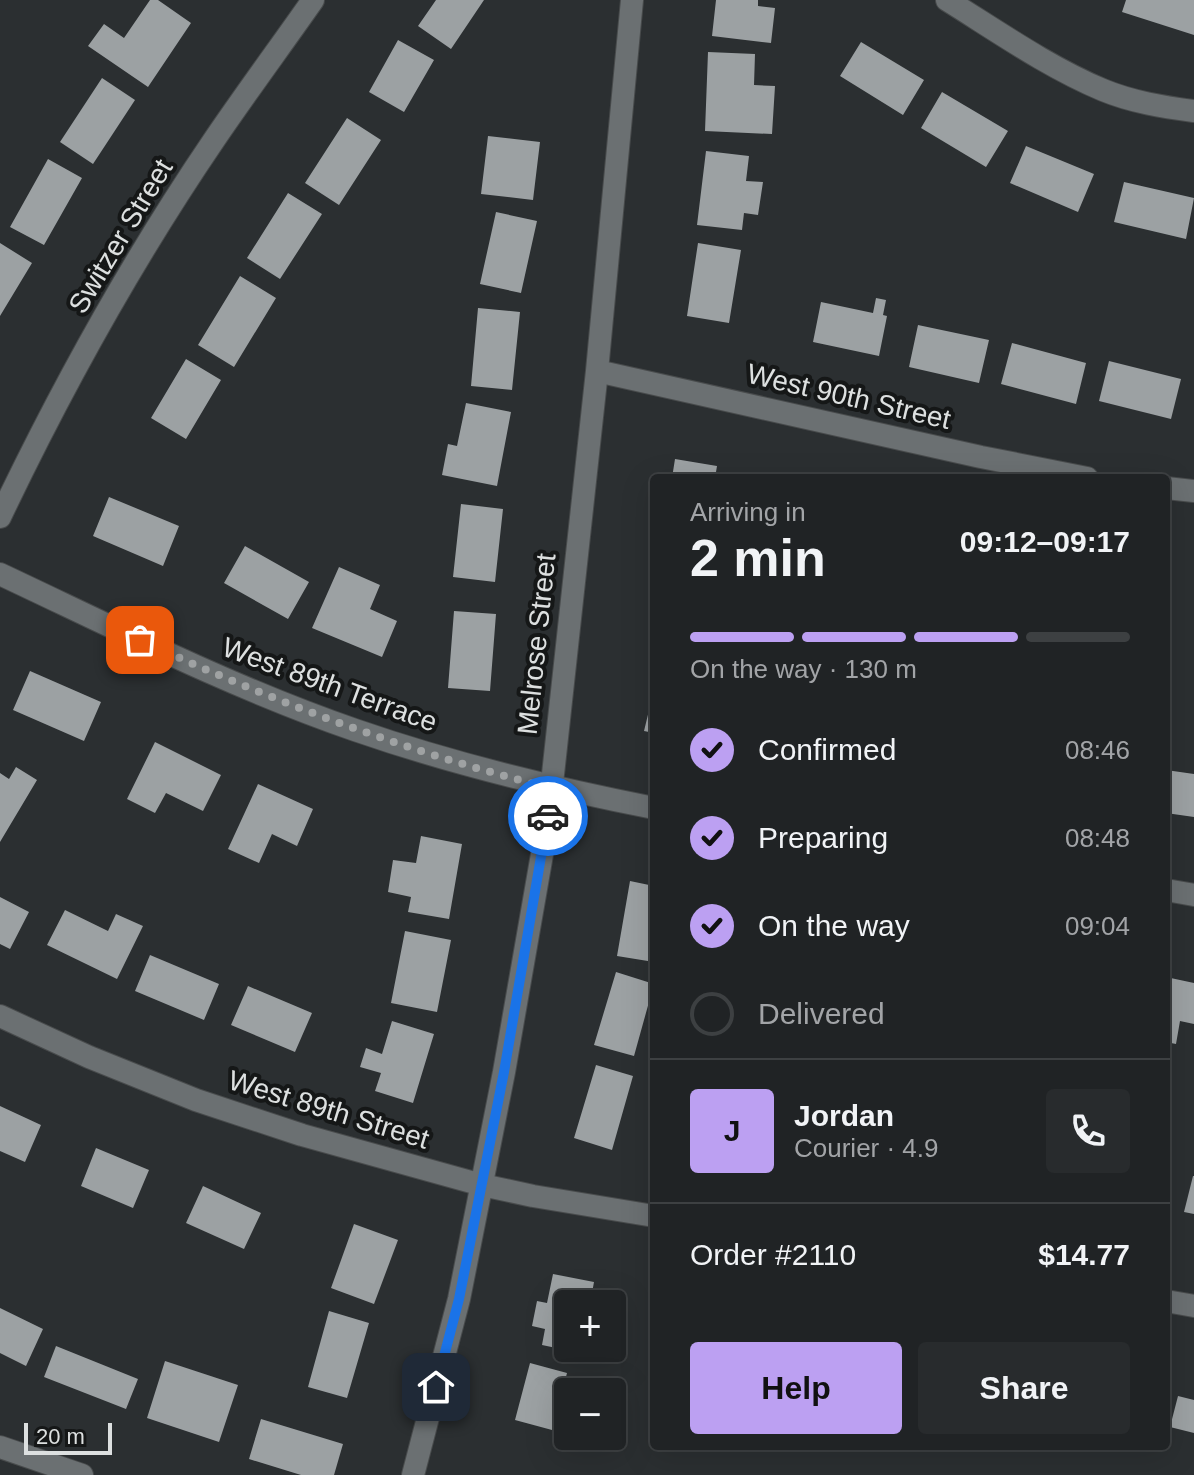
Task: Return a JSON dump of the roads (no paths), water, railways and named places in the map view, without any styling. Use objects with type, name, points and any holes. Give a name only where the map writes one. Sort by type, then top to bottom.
[{"type":"street","name":"Switzer Street","points":[[0,517],[66,385],[158,227],[214,140],[313,0]]},
{"type":"street","name":"Melrose Street","points":[[413,1475],[459,1299],[507,1056],[548,820],[597,371],[632,0]]},
{"type":"street","points":[[947,0],[1029,51],[1102,89],[1158,106],[1194,111]]},
{"type":"street","name":"West 90th Street","points":[[597,371],[1067,474]]},
{"type":"street","points":[[1170,488],[1194,491]]},
{"type":"street","name":"West 89th Terrace","points":[[0,574],[224,679],[340,725],[508,778],[650,807]]},
{"type":"street","points":[[1170,891],[1194,895]]},
{"type":"street","name":"West 89th Street","points":[[0,1016],[89,1057],[196,1100],[302,1135],[482,1185],[650,1215]]},
{"type":"street","points":[[1170,1302],[1194,1306]]},
{"type":"street","points":[[0,1447],[82,1475]]}]
